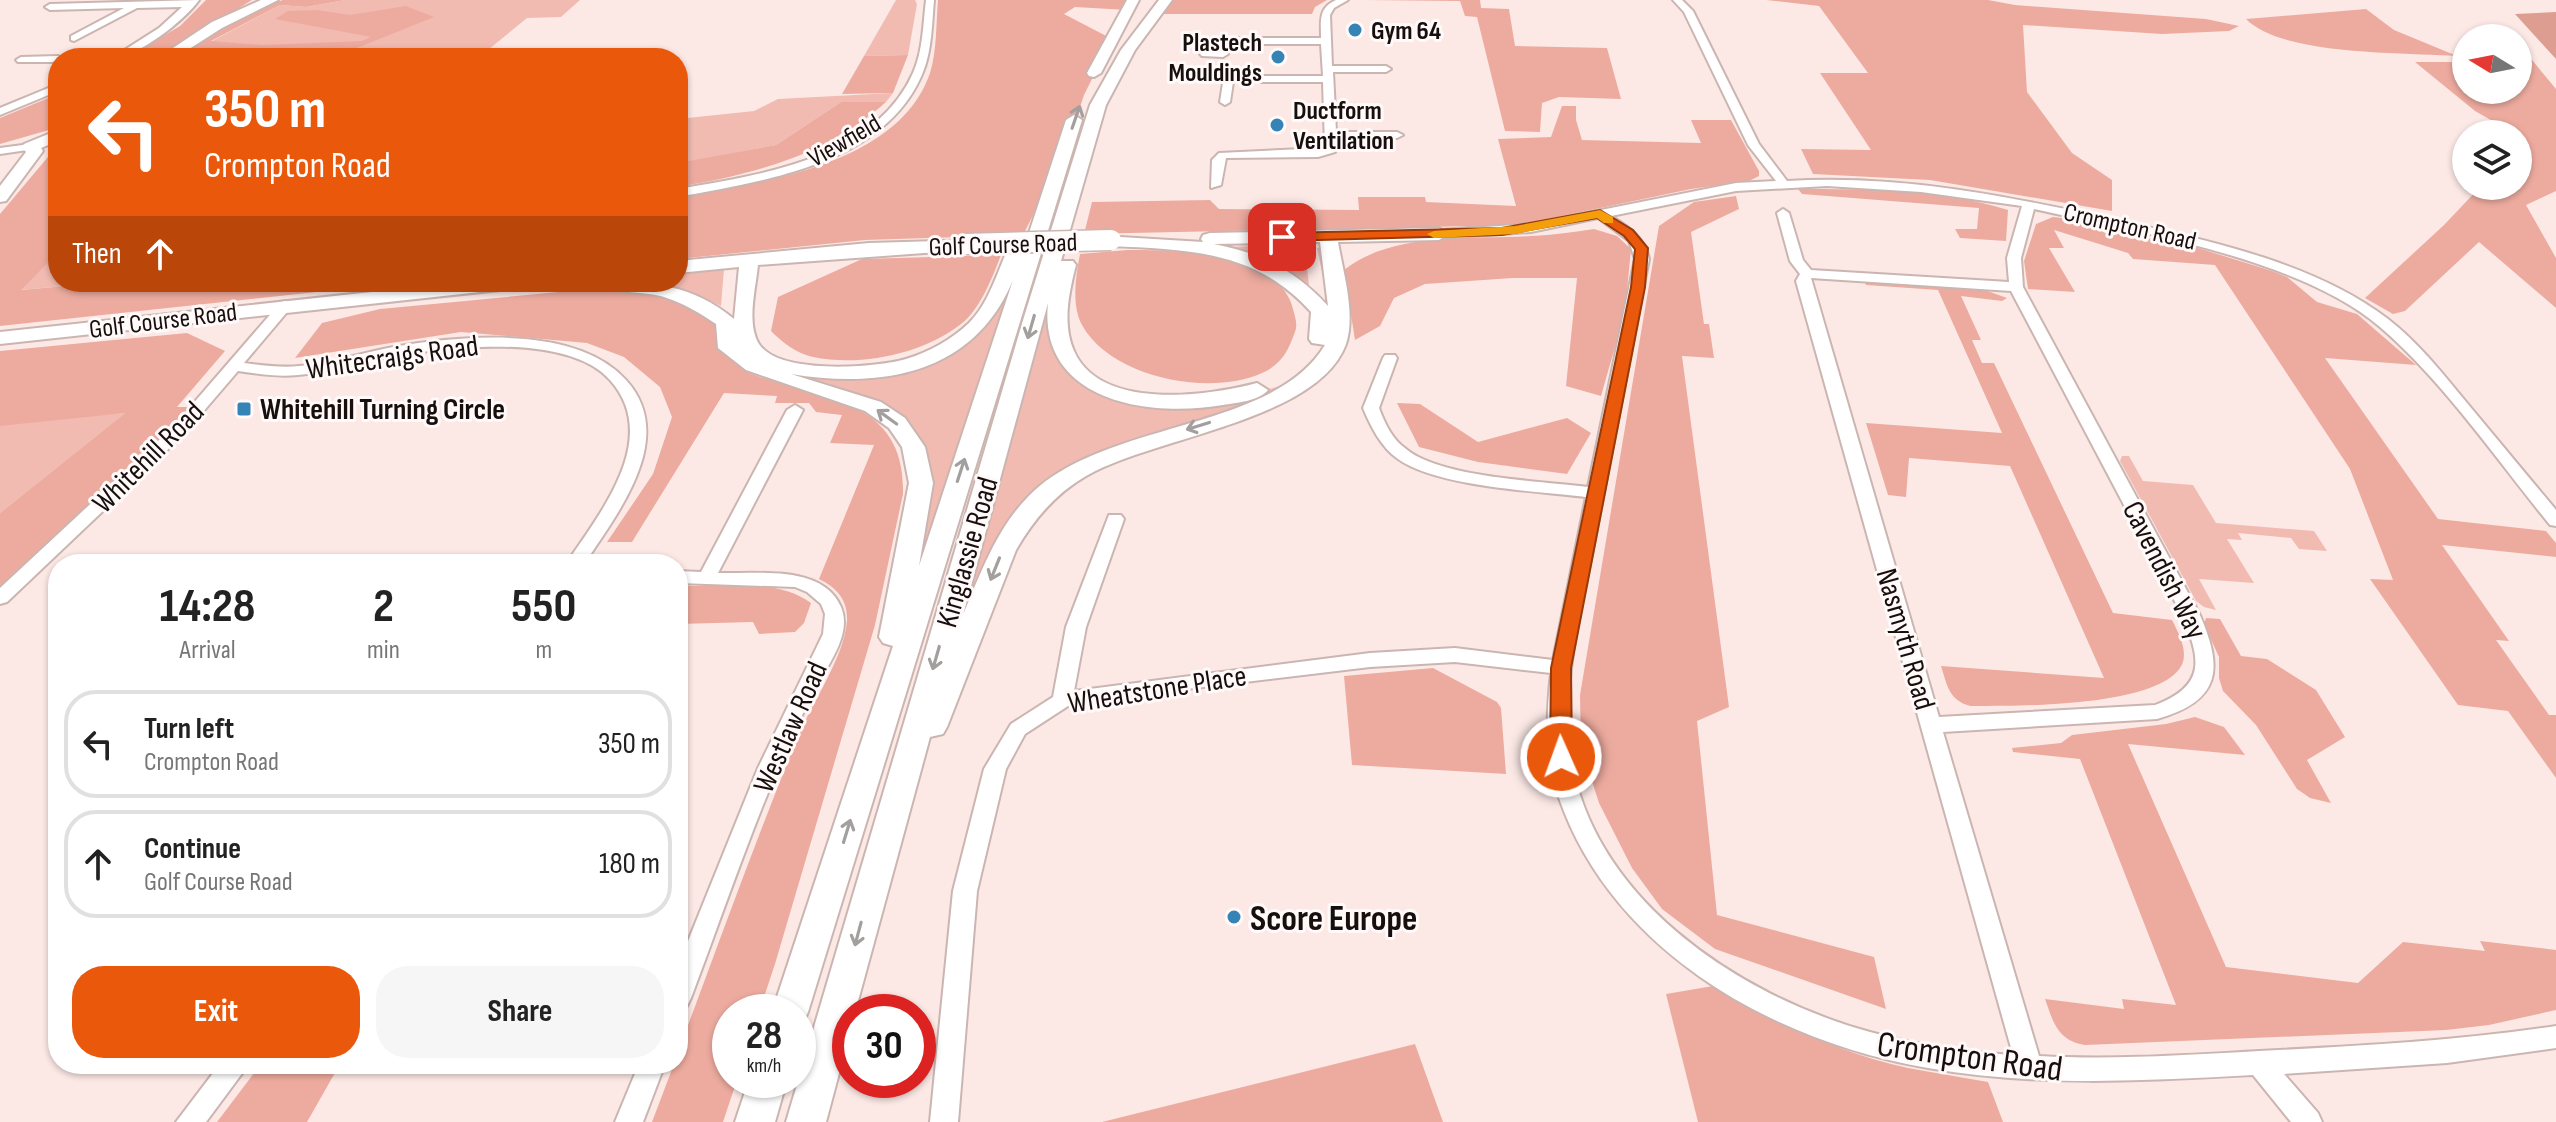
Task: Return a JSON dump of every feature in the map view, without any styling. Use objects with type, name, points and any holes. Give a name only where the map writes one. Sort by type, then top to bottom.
[{"type":"main road","name":"Kinglassie Road","points":[[806,1122],[1072,156],[1084,95],[1133,0]]},
{"type":"main road","name":"Kinglassie Road","points":[[796,994],[870,758],[1072,156],[1112,74],[1138,33],[1166,0]]},
{"type":"main road","points":[[183,48],[265,1]]},
{"type":"main road","points":[[0,197],[31,158],[35,151],[30,147],[48,139]]},
{"type":"main road","points":[[741,261],[748,291],[743,331],[756,354],[784,366],[824,373],[867,372],[912,363],[964,338],[982,320],[1072,156]]},
{"type":"main road","points":[[1072,156],[1071,249],[1059,290],[1057,323],[1067,359],[1091,382],[1129,395],[1172,402],[1215,400],[1250,393],[1283,379],[1310,356],[1321,332],[1319,237]]},
{"type":"main road","name":"Crompton Road","points":[[1319,237],[1439,234]]},
{"type":"main road","points":[[1332,269],[1358,248],[1401,235]]},
{"type":"main road","points":[[879,858],[1003,550],[1019,522],[1045,493],[1080,469],[1138,444],[1270,402],[1315,372],[1333,350],[1338,330],[1332,269],[1319,237]]},
{"type":"main road","name":"Golf Course Road","points":[[688,266],[821,253],[966,244],[1319,237]]},
{"type":"main road","points":[[1111,240],[1206,248],[1258,261],[1300,285],[1321,311]]},
{"type":"main road","points":[[748,291],[780,268],[821,253]]},
{"type":"main road","points":[[741,261],[726,322],[729,348],[747,364],[860,400],[900,426],[917,454],[921,483],[870,758]]},
{"type":"main road","name":"Golf Course Road","points":[[0,338],[392,292]]},
{"type":"main road","points":[[673,292],[706,306],[726,322]]},
{"type":"main road","points":[[755,1122],[762,1098]]},
{"type":"street","name":"Viewfield","points":[[688,191],[736,183],[795,167],[837,150],[878,124],[899,102],[917,74],[930,0]]},
{"type":"street","points":[[1215,185],[1220,157],[1325,153],[1331,150],[1326,12],[1333,4],[1344,0]]},
{"type":"street","points":[[1677,0],[1693,19],[1754,145],[1783,183]]},
{"type":"street","points":[[50,7],[194,2]]},
{"type":"street","points":[[133,48],[162,30],[194,2]]},
{"type":"street","points":[[74,38],[135,5]]},
{"type":"street","points":[[1205,54],[1223,54],[1226,38],[1326,41]]},
{"type":"street","points":[[21,60],[48,60]]},
{"type":"street","points":[[40,69],[48,65]]},
{"type":"street","points":[[1225,102],[1228,76],[1386,70]]},
{"type":"street","points":[[0,112],[48,91]]},
{"type":"street","points":[[1331,135],[1398,135]]},
{"type":"street","points":[[0,151],[30,147]]},
{"type":"street","name":"Crompton Road","points":[[1439,234],[1523,229],[1717,190],[1783,183],[1846,183],[1921,188],[2029,203],[2235,252],[2305,277],[2351,301],[2394,332],[2420,356],[2556,521]]},
{"type":"street","name":"Cavendish Way","points":[[1931,725],[2157,712],[2181,703],[2196,692],[2206,675],[2207,652],[2190,613],[2016,287],[2014,258],[2029,203]]},
{"type":"street","name":"Nasmyth Road","points":[[1783,213],[1797,261],[1807,274],[1803,281],[2030,1069]]},
{"type":"street","name":"Crompton Road","points":[[1600,214],[1634,238],[1642,248],[1642,259],[1561,668],[1559,736],[1565,780],[1585,835],[1616,883],[1671,941],[1739,987],[1805,1021],[1872,1044],[1922,1056],[2030,1069],[2090,1071],[2422,1055],[2556,1037]]},
{"type":"street","points":[[1807,274],[2016,287]]},
{"type":"street","name":"Whitehill Road","points":[[0,598],[178,431],[286,305]]},
{"type":"street","name":"Whitecraigs Road","points":[[236,366],[297,371],[415,349],[504,344],[562,352],[606,368],[622,381],[636,400],[641,436],[623,485],[581,554]]},
{"type":"street","points":[[1390,358],[1371,408],[1381,432],[1407,458],[1447,472],[1595,493]]},
{"type":"street","points":[[707,577],[795,410]]},
{"type":"street","points":[[1062,700],[1076,627],[1115,519]]},
{"type":"street","name":"Westlaw Road","points":[[688,577],[767,577],[807,584],[827,598],[834,615],[834,628],[776,752],[688,973]]},
{"type":"street","name":"Wheatstone Place","points":[[944,1122],[965,891],[995,769],[1018,729],[1062,700],[1103,692],[1370,660],[1455,655],[1561,668]]},
{"type":"street","points":[[2259,1063],[2308,1122]]},
{"type":"street","points":[[190,1122],[228,1074]]},
{"type":"street","points":[[629,1122],[648,1074]]},
{"type":"shaded area","points":[[206,0],[252,0],[173,48],[143,48],[180,26]]},
{"type":"shaded area","points":[[283,0],[345,0],[306,7],[280,5],[211,41],[263,45],[362,41],[371,37],[275,19],[288,11],[317,10],[350,15],[406,6],[434,17],[357,48],[192,48],[262,6]]},
{"type":"shaded area","points":[[345,0],[580,0],[561,17],[527,18],[490,48],[199,48],[280,5],[306,7]]},
{"type":"shaded area","points":[[896,0],[915,0],[917,4],[908,55],[864,56]]},
{"type":"shaded area","points":[[938,0],[1133,0],[1127,10],[1075,7],[1064,14],[1112,39],[1084,95],[1064,154],[1023,235],[865,240],[688,258],[688,196],[785,176],[858,149],[889,130],[913,104],[930,73]]},
{"type":"shaded area","points":[[1174,0],[1327,0],[1315,7],[1312,14],[1161,14]]},
{"type":"shaded area","points":[[1365,0],[1480,0],[1481,8],[1509,9],[1515,46],[1607,48],[1621,99],[1559,97],[1542,103],[1540,132],[1505,131],[1477,17],[1465,16],[1460,1]]},
{"type":"shaded area","points":[[1766,0],[1988,0],[2015,5],[2206,19],[2239,26],[2229,31],[2162,34],[2023,25],[2027,92],[2072,153],[2112,180],[2112,211],[1930,180],[1813,174],[1801,149],[1871,150],[1820,73],[1868,73],[1819,6]]},
{"type":"shaded area","points":[[2366,9],[2394,30],[2452,56],[2315,46],[2263,31],[2246,19]]},
{"type":"shaded area","points":[[2556,12],[2556,59],[2532,33],[2532,24],[2524,24],[2515,14]]},
{"type":"shaded area","points":[[908,55],[893,93],[842,94],[864,56]]},
{"type":"shaded area","points":[[2532,60],[2556,89],[2556,191],[2526,205],[2556,258],[2556,308],[2479,242],[2405,311],[2393,314],[2365,298],[2468,200],[2532,200],[2532,120],[2491,120],[2466,104],[2532,104]]},
{"type":"shaded area","points":[[2415,62],[2452,62],[2452,92]]},
{"type":"shaded area","points":[[893,93],[886,102],[841,102],[776,145],[688,162],[688,118],[754,111],[778,99]]},
{"type":"shaded area","points":[[48,98],[48,130],[0,144],[0,118]]},
{"type":"shaded area","points":[[841,102],[886,102],[840,136],[789,160],[688,185],[688,161],[776,145]]},
{"type":"shaded area","points":[[1562,106],[1576,106],[1576,120],[1582,140],[1701,143],[1691,120],[1731,120],[1759,176],[1749,181],[1691,189],[1519,225],[1084,234],[1092,202],[1210,200],[1219,209],[1359,210],[1358,197],[1425,197],[1426,202],[1516,206],[1498,139],[1551,137]]},
{"type":"shaded area","points":[[48,157],[48,263],[21,290],[48,288],[48,292],[316,292],[0,326],[0,214]]},
{"type":"shaded area","points":[[1798,189],[1904,192],[1982,203],[2008,210],[2006,241],[1960,238],[1955,229],[1977,229],[1979,208],[1802,194]]},
{"type":"shaded area","points":[[1736,196],[1739,209],[1691,232],[1704,324],[1709,324],[1714,358],[1682,356],[1729,707],[1697,721],[1717,915],[1874,957],[1886,1009],[1715,949],[1662,909],[1632,868],[1599,803],[1581,747],[1580,695],[1659,226],[1694,202]]},
{"type":"shaded area","points":[[2053,217],[2091,221],[2122,235],[2179,242],[2287,277],[2317,302],[2357,314],[2416,365],[2325,358],[2438,519],[2546,531],[2556,543],[2556,557],[2442,545],[2509,641],[2496,640],[2549,715],[2556,715],[2556,778],[2508,711],[2458,705],[2370,579],[2393,580],[2350,469],[2215,265],[2133,259],[2128,253],[2054,230],[2064,248],[2049,248],[2075,292],[2028,289],[2024,261],[2036,224]]},
{"type":"shaded area","points":[[1594,229],[1617,236],[1631,249],[1625,312],[1601,396],[1566,386],[1577,278],[1513,278],[1425,284],[1394,298],[1380,326],[1355,340],[1344,270],[1364,258],[1409,243],[1540,236]]},
{"type":"shaded area","points":[[1304,245],[1309,285],[1272,263],[1217,247]]},
{"type":"shaded area","points":[[1321,247],[1333,323],[1331,340],[1318,358],[1329,328],[1317,248]]},
{"type":"shaded area","points":[[1127,250],[1196,253],[1247,265],[1268,275],[1284,290],[1293,309],[1296,326],[1290,345],[1275,365],[1262,373],[1216,383],[1163,378],[1115,358],[1096,343],[1082,325],[1076,308],[1076,280],[1080,254]]},
{"type":"shaded area","points":[[1001,255],[985,292],[968,318],[946,334],[910,350],[870,359],[831,360],[801,353],[771,331],[778,297],[862,259]]},
{"type":"shaded area","points":[[48,263],[48,287],[20,290]]},
{"type":"shaded area","points":[[724,269],[721,306],[688,291],[688,273]]},
{"type":"shaded area","points":[[741,270],[735,317],[742,347],[752,357],[769,365],[819,377],[874,376],[928,362],[952,351],[980,332],[1006,285],[1014,285],[926,553],[917,554],[927,516],[930,483],[926,456],[915,434],[897,415],[873,400],[842,388],[767,368],[749,358],[737,343],[733,327],[738,271]]},
{"type":"shaded area","points":[[1865,282],[1982,289],[2007,298],[2002,301],[1961,296],[1981,340],[1972,340],[1982,363],[1994,363],[2113,613],[2172,620],[2184,657],[2171,677],[2149,688],[2087,701],[1971,706],[1953,696],[1941,666],[2104,678],[2010,466],[1909,458],[1906,497],[1888,495],[1866,423],[2002,433],[1938,290],[1866,285]]},
{"type":"shaded area","points":[[559,292],[669,292],[706,306],[747,364],[743,369],[747,372],[852,406],[873,419],[890,437],[900,461],[903,494],[875,625],[775,964],[765,994],[712,994],[712,1098],[731,1098],[723,1122],[652,1122],[670,1074],[688,1074],[688,1025],[781,778],[845,635],[846,607],[836,591],[819,579],[874,445],[830,443],[842,415],[816,412],[809,403],[775,403],[777,396],[724,393],[632,542],[607,542],[653,474],[672,417],[660,387],[624,357],[587,343],[461,332],[295,358],[322,323],[380,309]]},
{"type":"shaded area","points":[[1048,302],[1055,302],[1053,340],[1060,362],[1086,382],[1117,397],[1215,396],[1262,391],[1303,374],[1316,361],[1310,370],[1269,397],[1065,472],[972,609],[962,609]]},
{"type":"shaded area","points":[[187,333],[225,351],[177,407],[200,407],[0,598],[0,513],[125,413],[0,426],[0,351]]},
{"type":"shaded area","points":[[1397,403],[1420,404],[1478,442],[1567,418],[1591,433],[1567,474],[1478,462],[1419,447]]},
{"type":"shaded area","points":[[125,413],[0,513],[0,422]]},
{"type":"shaded area","points":[[2122,456],[2129,456],[2143,481],[2193,485],[2216,523],[2314,531],[2327,551],[2299,549],[2291,538],[2238,533],[2242,540],[2227,539],[2254,583],[2199,579],[2216,610],[2204,607],[2196,601],[2120,461]]},
{"type":"shaded area","points":[[688,586],[765,586],[797,595],[811,603],[804,623],[795,632],[759,634],[753,622],[688,624]]},
{"type":"shaded area","points":[[2206,618],[2220,619],[2241,656],[2267,659],[2316,690],[2345,737],[2307,760],[2331,803],[2310,798],[2297,789],[2256,725],[2223,691],[2219,678],[2219,657],[2204,624]]},
{"type":"shaded area","points":[[1433,668],[1497,702],[1501,708],[1506,774],[1352,765],[1344,676]]},
{"type":"shaded area","points":[[2195,717],[2224,727],[2245,755],[2128,744],[2226,967],[2358,983],[2403,942],[2485,951],[2480,941],[2556,950],[2556,1010],[2489,1025],[2446,1030],[2085,1045],[2063,1035],[2054,1023],[2045,999],[2124,1009],[2122,999],[2176,1005],[2080,759],[2013,752],[2012,748],[2061,743],[2072,735],[2166,724]]},
{"type":"shaded area","points":[[1713,986],[1783,1023],[1857,1054],[1908,1068],[1988,1082],[2003,1122],[1698,1122],[1666,994]]},
{"type":"shaded area","points":[[1415,1044],[1443,1122],[1102,1122]]},
{"type":"shaded area","points":[[253,1074],[334,1074],[307,1122],[217,1122]]},
{"type":"slow traffic","points":[[1434,234],[1515,230],[1600,214],[1609,220]]},
{"type":"place","name":"Gym 64","points":[[1355,30]]},
{"type":"place","name":"Plastech Mouldings","points":[[1278,57]]},
{"type":"place","name":"Ductform Ventilation","points":[[1277,125]]},
{"type":"place","name":"Whitehill Turning Circle","points":[[244,409]]},
{"type":"place","name":"Score Europe","points":[[1234,917]]},
{"type":"route","points":[[1282,237],[1502,231],[1600,214],[1628,233],[1642,248],[1638,287],[1561,668],[1561,757]]}]
